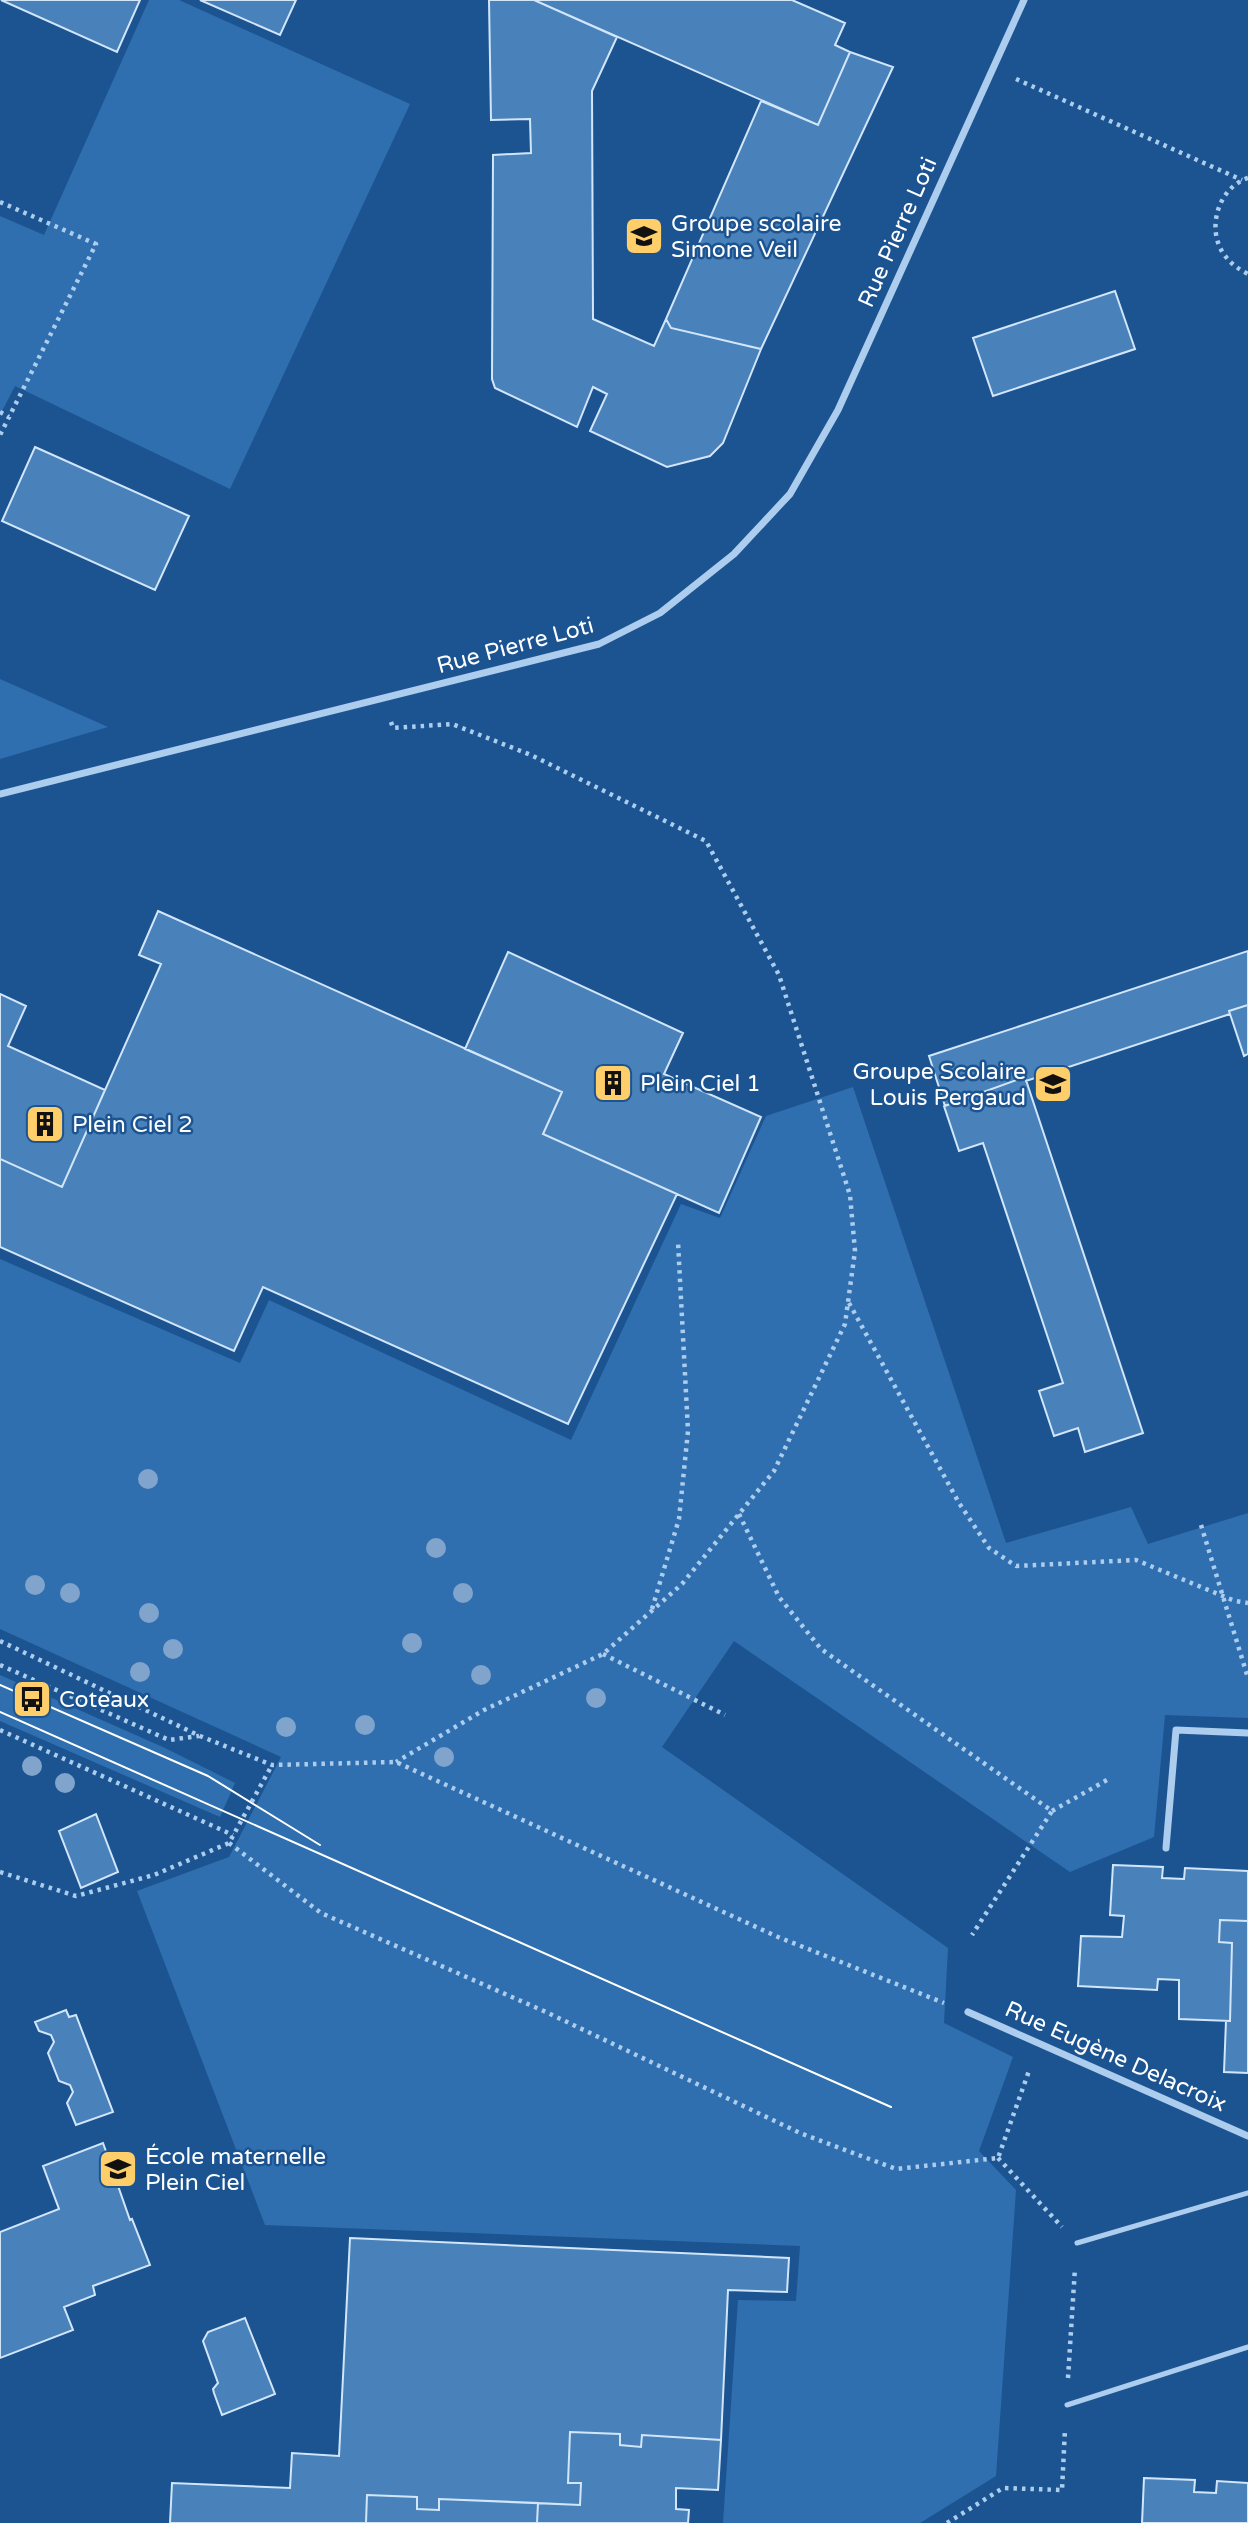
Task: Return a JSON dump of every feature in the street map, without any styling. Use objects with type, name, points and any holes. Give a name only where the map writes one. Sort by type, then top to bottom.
[{"type":"street","name":"Rue Pierre Loti","points":[[0,794],[599,644],[660,613],[734,554],[790,494],[838,410],[1024,0]]},
{"type":"street","points":[[1166,1848],[1176,1730],[1248,1733]]},
{"type":"street","name":"Rue Eugène Delacroix","points":[[968,2012],[1248,2136]]},
{"type":"lane","points":[[1077,2243],[1248,2193]]},
{"type":"lane","points":[[1067,2405],[1248,2347]]},
{"type":"path","points":[[993,69],[1245,179]]},
{"type":"path","points":[[1245,179],[1228,191],[1219,206],[1215,223],[1217,240],[1224,255],[1235,267],[1248,274]]},
{"type":"path","points":[[0,202],[96,244],[0,435]]},
{"type":"path","points":[[0,412],[9,417]]},
{"type":"path","points":[[385,699],[393,728],[452,724],[531,755],[706,841],[779,975],[850,1195],[855,1251],[845,1324],[774,1471],[682,1584],[603,1654],[484,1710],[396,1762]]},
{"type":"path","points":[[652,1610],[679,1519],[688,1431],[678,1242]]},
{"type":"path","points":[[848,1301],[959,1503],[989,1548],[1016,1566],[1136,1560],[1222,1596],[1248,1603]]},
{"type":"path","points":[[739,1514],[779,1597],[821,1649],[1052,1811]]},
{"type":"path","points":[[1200,1525],[1248,1678]]},
{"type":"path","points":[[0,1642],[200,1736],[272,1765],[396,1762],[778,1937],[968,2012]]},
{"type":"path","points":[[603,1654],[726,1715]]},
{"type":"path","points":[[0,1665],[169,1740],[200,1736]]},
{"type":"path","points":[[0,1730],[233,1835]]},
{"type":"path","points":[[0,1872],[76,1896],[154,1875],[229,1843],[272,1765]]},
{"type":"path","points":[[972,1935],[1052,1811],[1107,1780]]},
{"type":"path","points":[[229,1843],[321,1913],[545,2012],[800,2133],[896,2169],[998,2158]]},
{"type":"path","points":[[998,2158],[1039,2045]]},
{"type":"path","points":[[947,2523],[1003,2488],[1062,2490],[1077,2243],[998,2158]]},
{"type":"shaded area","points":[[149,0],[179,0],[410,104],[230,489],[15,386],[0,415],[0,216],[44,235]]},
{"type":"shaded area","points":[[0,679],[108,727],[0,759]]},
{"type":"shaded area","points":[[853,1087],[1006,1543],[1131,1507],[1148,1544],[1248,1513],[1248,1718],[1165,1715],[1154,1837],[1070,1872],[734,1641],[662,1747],[948,1948],[944,2023],[1013,2057],[979,2151],[1016,2190],[996,2476],[920,2523],[723,2523],[738,2300],[796,2301],[800,2246],[265,2225],[137,1891],[229,1857],[281,1757],[0,1629],[0,1259],[240,1363],[269,1300],[571,1440],[681,1204],[720,1218],[766,1116]]},
{"type":"shaded area","points":[[0,1675],[165,1748],[235,1783],[220,1817],[0,1721]]},
{"type":"building","points":[[1,0],[140,0],[117,52]]},
{"type":"building","points":[[200,0],[296,0],[280,35]]},
{"type":"building","points":[[489,0],[534,0],[617,37],[592,91],[593,319],[654,346],[666,319],[671,328],[761,349],[723,443],[710,456],[667,467],[590,431],[607,394],[593,387],[577,427],[495,388],[492,379],[493,155],[531,153],[530,119],[491,120]]},
{"type":"building","points":[[534,0],[792,0],[845,23],[835,45],[850,52],[818,125]]},
{"type":"building","points":[[850,52],[893,67],[761,349],[671,328],[666,319],[761,101],[818,125]]},
{"type":"building","points":[[1115,291],[1135,349],[993,396],[973,338]]},
{"type":"building","points":[[35,447],[189,516],[155,590],[2,521]]},
{"type":"building","points":[[158,911],[562,1092],[543,1134],[677,1194],[568,1424],[263,1287],[234,1351],[0,1247],[0,1159],[62,1187],[161,964],[139,955]]},
{"type":"building","points":[[1248,951],[1248,1005],[1229,1011],[1230,1014],[1026,1081],[1025,1077],[945,1106],[929,1056]]},
{"type":"building","name":"Plein Ciel 1","points":[[508,952],[683,1033],[664,1074],[761,1117],[719,1213],[543,1134],[562,1092],[465,1049]]},
{"type":"building","name":"Plein Ciel 2","points":[[0,994],[26,1006],[8,1046],[105,1090],[62,1187],[0,1159]]},
{"type":"building","points":[[1248,1005],[1248,1054],[1244,1056],[1229,1011]]},
{"type":"building","points":[[1025,1077],[1143,1433],[1085,1452],[1078,1428],[1054,1436],[1039,1391],[1063,1383],[983,1143],[959,1151],[944,1106]]},
{"type":"building","points":[[96,1814],[118,1872],[81,1888],[59,1831]]},
{"type":"building","points":[[1113,1865],[1163,1867],[1162,1878],[1184,1879],[1185,1868],[1248,1871],[1248,1921],[1220,1920],[1219,1942],[1232,1943],[1230,2021],[1179,2019],[1179,1980],[1158,1979],[1157,1990],[1078,1986],[1081,1936],[1122,1937],[1124,1916],[1110,1915]]},
{"type":"building","points":[[1220,1920],[1248,1921],[1248,2073],[1224,2072],[1226,2021],[1230,2021],[1232,1943],[1219,1942]]},
{"type":"building","points":[[66,2010],[69,2017],[76,2015],[113,2112],[76,2125],[67,2103],[73,2092],[70,2085],[59,2081],[48,2053],[54,2042],[51,2035],[39,2031],[35,2022]]},
{"type":"building","points":[[103,2143],[130,2220],[132,2219],[150,2265],[93,2286],[95,2295],[64,2307],[73,2330],[0,2358],[0,2232],[59,2209],[43,2166]]},
{"type":"building","points":[[350,2238],[789,2258],[787,2292],[728,2290],[721,2440],[642,2435],[641,2447],[620,2445],[620,2434],[570,2432],[568,2483],[581,2483],[580,2505],[439,2499],[439,2510],[417,2509],[417,2497],[367,2495],[366,2523],[170,2523],[172,2483],[290,2488],[292,2453],[339,2456]]},
{"type":"building","points":[[245,2318],[275,2394],[222,2415],[213,2389],[218,2383],[203,2341],[208,2332]]},
{"type":"building","points":[[570,2432],[620,2434],[620,2445],[641,2447],[642,2435],[721,2440],[718,2490],[676,2488],[676,2509],[689,2510],[688,2523],[537,2523],[538,2503],[580,2505],[581,2483],[568,2483]]},
{"type":"building","points":[[1144,2478],[1195,2480],[1194,2492],[1216,2493],[1217,2481],[1248,2483],[1248,2523],[1142,2523]]},
{"type":"building","points":[[367,2495],[417,2497],[417,2509],[439,2510],[439,2499],[538,2503],[537,2523],[366,2523]]},
{"type":"tram line","points":[[0,1685],[208,1776],[320,1845]]},
{"type":"tram line","points":[[0,1712],[891,2107]]},
{"type":"place","name":"Groupe scolaire Simone Veil","points":[[644,236]]},
{"type":"place","name":"Plein Ciel 1","points":[[613,1083]]},
{"type":"place","name":"Groupe Scolaire Louis Pergaud","points":[[1053,1084]]},
{"type":"place","name":"Plein Ciel 2","points":[[45,1124]]},
{"type":"place","name":"Coteaux","points":[[32,1699]]},
{"type":"place","name":"École maternelle Plein Ciel","points":[[118,2169]]}]
